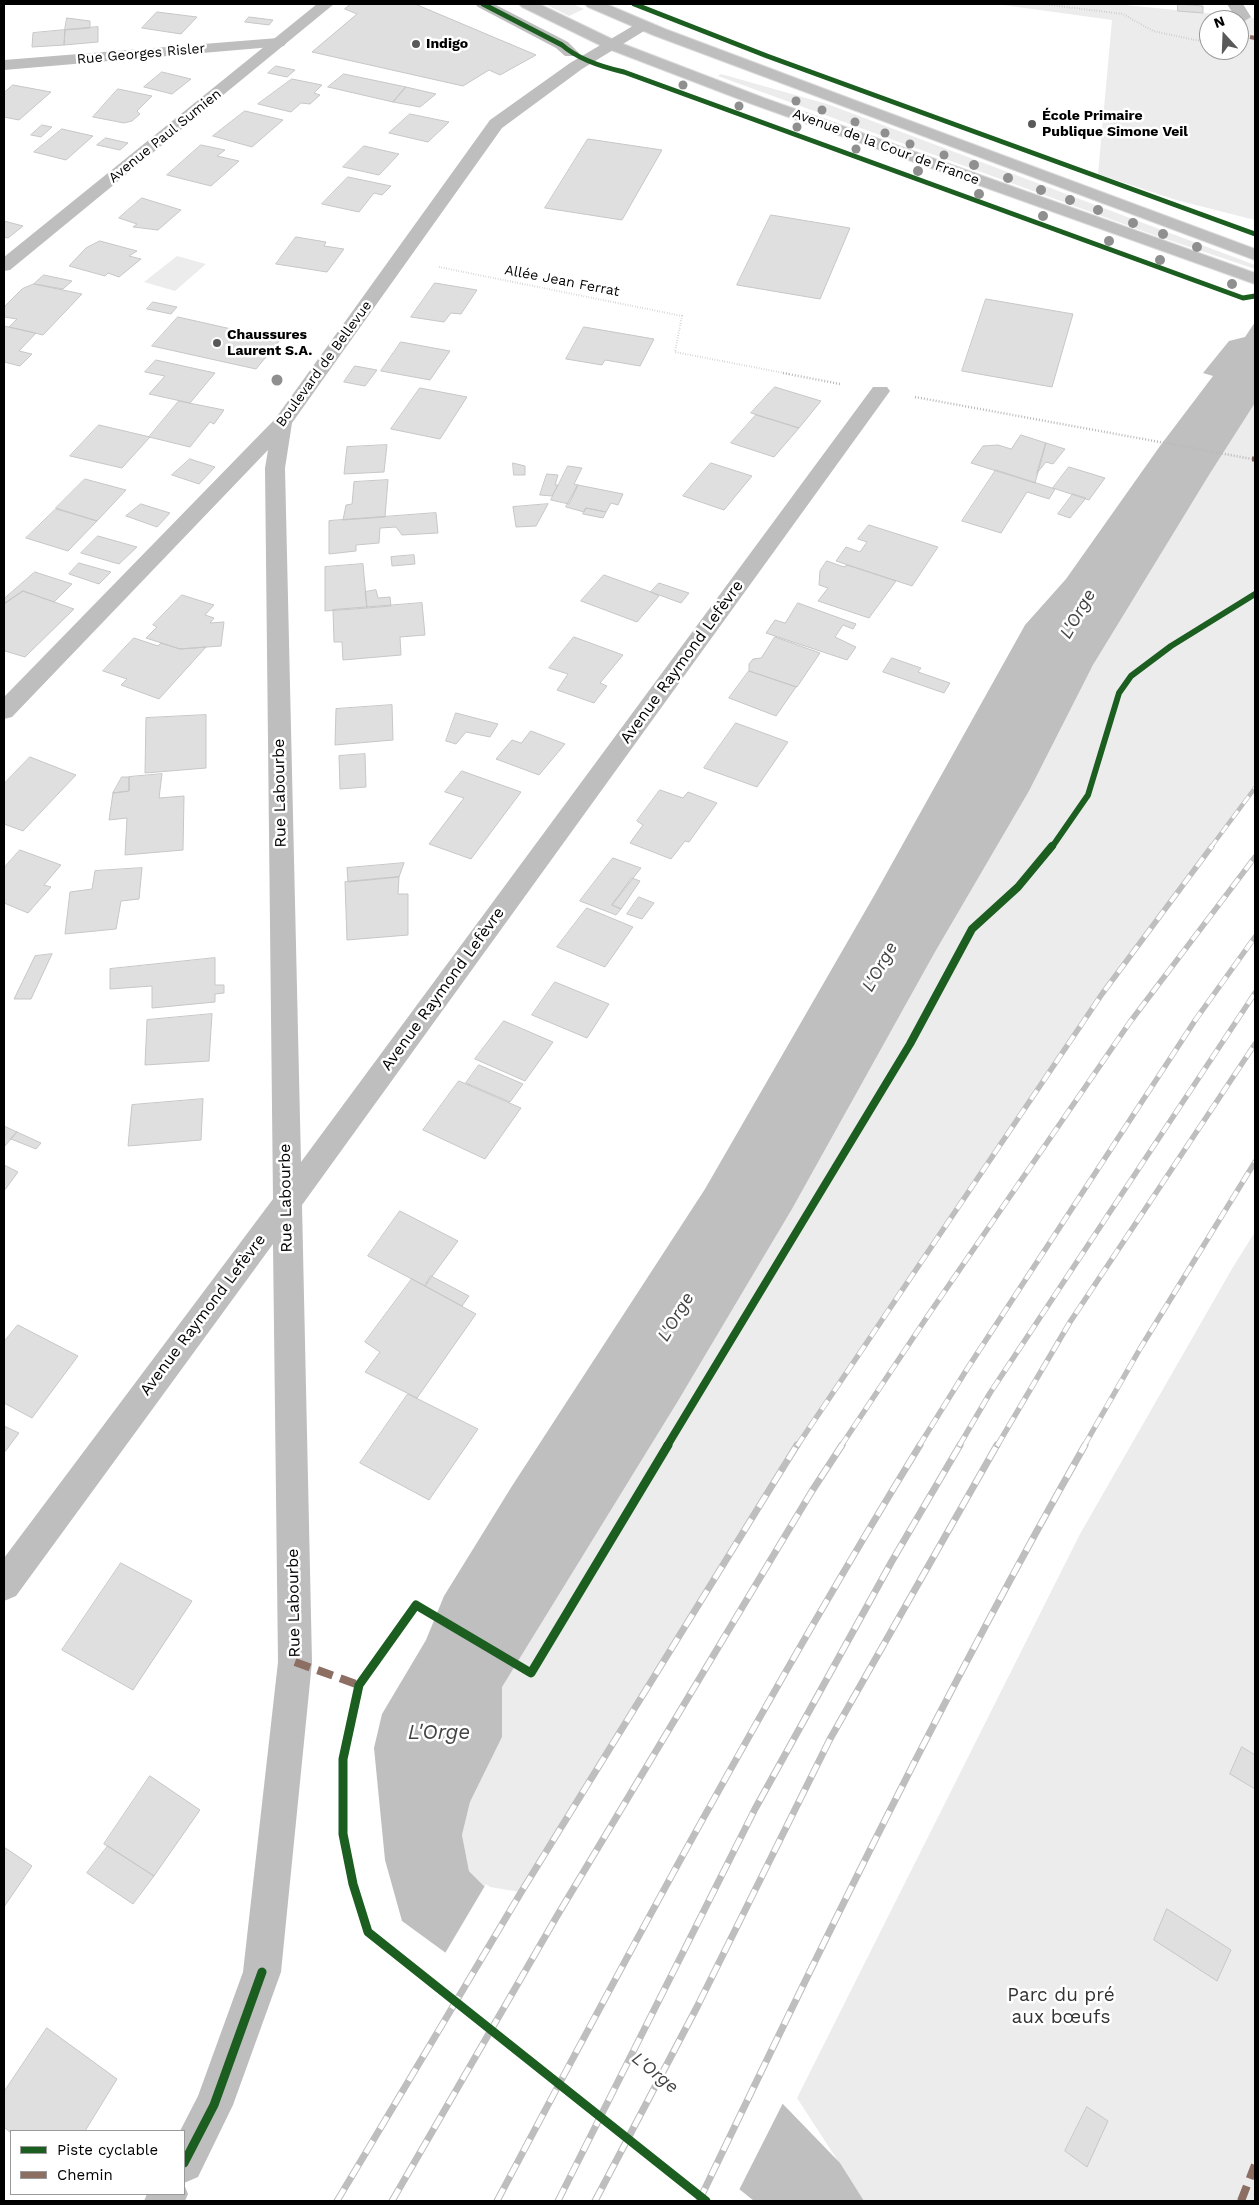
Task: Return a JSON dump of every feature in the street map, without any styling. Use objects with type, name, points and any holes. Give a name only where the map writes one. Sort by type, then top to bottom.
[{"type":"street","name":"Avenue Paul Sumien","points":[[4,266],[326,4]]},
{"type":"street","points":[[483,4],[562,45],[572,53]]},
{"type":"street","name":"Avenue de la Cour de France","points":[[526,4],[612,45],[955,172],[1252,278]]},
{"type":"street","name":"Avenue de la Cour de France","points":[[593,4],[848,104],[1255,255]]},
{"type":"street","name":"Boulevard de Bellevue","points":[[4,710],[282,423],[496,124],[576,66],[643,25]]},
{"type":"street","name":"Rue Georges Risler","points":[[4,65],[278,43]]},
{"type":"street","name":"Avenue Raymond Lefèvre","points":[[4,1585],[286,1204],[880,391]]},
{"type":"street","name":"Rue Labourbe","points":[[185,2161],[214,2105],[262,1972],[295,1662],[275,468],[282,423]]},
{"type":"path","points":[[1042,4],[1123,14],[1154,31],[1199,41]]},
{"type":"path","points":[[1148,439],[1252,459]]},
{"type":"path","points":[[530,1673],[910,1044],[948,970],[972,929],[996,904],[1018,887],[1051,848],[1088,795],[1119,693],[1131,676],[1155,656],[1255,594]]},
{"type":"green space","points":[[545,4],[573,4],[584,9],[569,16]]},
{"type":"green space","points":[[996,4],[1116,4],[1199,12],[1199,60],[1249,60],[1249,17],[1255,18],[1255,220],[1176,200],[1098,174],[1112,20]]},
{"type":"green space","points":[[721,74],[827,104],[1255,265],[1255,269],[1151,234],[718,76]]},
{"type":"green space","points":[[177,256],[206,264],[175,291],[144,282]]},
{"type":"green space","points":[[1255,403],[1255,788],[1102,994],[899,1292],[654,1676],[520,1892],[484,1886],[469,1871],[462,1835],[470,1802],[502,1737],[501,1687],[678,1401],[792,1209],[935,952],[1029,791],[1093,665]]},
{"type":"green space","name":"Parc du pré aux bœufs","points":[[1255,1232],[1255,2201],[864,2201],[797,2098],[1080,1534]]},
{"type":"water","name":"L'Orge","points":[[1255,322],[1255,403],[1093,665],[1029,791],[935,952],[792,1209],[678,1401],[502,1687],[502,1737],[470,1802],[462,1835],[469,1871],[484,1886],[780,2101],[840,2163],[864,2201],[754,2201],[450,1956],[402,1921],[385,1860],[374,1748],[382,1714],[426,1640],[444,1596],[512,1486],[705,1189],[875,894],[1025,625],[1066,579],[1160,446],[1213,376],[1203,373],[1229,341],[1245,337]]},
{"type":"pier","points":[[486,1884],[784,2101],[738,2192],[444,1955]]},
{"type":"building","name":"Indigo","points":[[351,4],[415,4],[536,55],[500,75],[489,70],[463,86],[312,52],[357,14],[345,9]]},
{"type":"building","points":[[1178,4],[1203,6],[1203,10],[1199,10],[1199,13],[1178,11]]},
{"type":"building","points":[[157,12],[197,17],[181,34],[142,28]]},
{"type":"building","points":[[249,17],[273,20],[269,25],[245,22]]},
{"type":"building","points":[[67,18],[90,21],[90,28],[65,30]]},
{"type":"building","points":[[98,27],[98,42],[64,45],[65,30]]},
{"type":"building","points":[[65,30],[64,45],[32,47],[33,33]]},
{"type":"building","points":[[276,66],[295,70],[287,77],[268,73]]},
{"type":"building","points":[[162,72],[191,79],[172,94],[144,87]]},
{"type":"building","points":[[344,74],[406,87],[393,102],[328,87]]},
{"type":"building","points":[[292,79],[322,85],[314,93],[320,95],[310,104],[301,103],[291,112],[258,104]]},
{"type":"building","points":[[13,85],[51,92],[19,120],[4,117],[4,93]]},
{"type":"building","points":[[406,87],[436,94],[420,107],[393,102]]},
{"type":"building","points":[[118,89],[152,96],[137,111],[140,114],[132,121],[124,123],[93,117]]},
{"type":"building","points":[[245,111],[283,120],[252,147],[213,136]]},
{"type":"building","points":[[410,114],[449,122],[428,142],[389,133]]},
{"type":"building","points":[[42,125],[52,127],[41,137],[31,135]]},
{"type":"building","points":[[62,129],[93,136],[66,160],[34,152]]},
{"type":"building","points":[[106,138],[128,143],[120,150],[97,145]]},
{"type":"building","points":[[588,139],[662,150],[622,220],[545,208]]},
{"type":"building","points":[[201,145],[225,150],[217,156],[239,161],[211,186],[167,175]]},
{"type":"building","points":[[364,146],[399,154],[379,175],[343,167]]},
{"type":"building","points":[[348,177],[391,186],[382,195],[374,193],[359,212],[322,204]]},
{"type":"building","points":[[142,198],[181,210],[158,230],[133,227],[137,224],[119,218]]},
{"type":"building","points":[[771,215],[850,228],[820,299],[737,285]]},
{"type":"building","points":[[4,221],[23,226],[8,238],[4,237]]},
{"type":"building","points":[[296,237],[326,242],[324,246],[344,249],[327,272],[276,264]]},
{"type":"building","points":[[100,241],[137,251],[129,256],[141,259],[119,277],[108,273],[105,276],[69,266],[86,248]]},
{"type":"building","points":[[44,275],[72,281],[63,289],[34,284]]},
{"type":"building","points":[[435,283],[477,290],[461,314],[451,313],[444,322],[411,317]]},
{"type":"building","points":[[34,284],[82,294],[43,335],[9,327],[17,319],[4,317],[4,307],[22,289]]},
{"type":"building","points":[[986,299],[1073,314],[1052,387],[962,371]]},
{"type":"building","points":[[153,302],[177,307],[171,314],[147,309]]},
{"type":"building","name":"Chaussures Laurent S.A.","points":[[178,317],[280,340],[256,369],[152,346]]},
{"type":"building","points":[[4,326],[36,333],[19,351],[32,354],[20,366],[4,362]]},
{"type":"building","points":[[584,327],[654,339],[640,366],[605,360],[602,365],[566,359]]},
{"type":"building","points":[[401,342],[450,351],[430,380],[381,371]]},
{"type":"building","points":[[156,360],[215,373],[190,403],[149,394],[165,376],[145,372]]},
{"type":"building","points":[[355,366],[377,370],[365,386],[344,382]]},
{"type":"building","points":[[775,387],[821,401],[799,428],[751,413]]},
{"type":"building","points":[[420,388],[467,397],[440,439],[391,429]]},
{"type":"building","points":[[179,401],[224,410],[214,424],[210,422],[190,447],[149,437]]},
{"type":"building","points":[[756,415],[799,428],[774,457],[731,443]]},
{"type":"building","points":[[99,425],[150,437],[122,468],[70,456]]},
{"type":"building","points":[[1021,435],[1046,443],[1035,483],[971,463],[983,446],[998,445],[1011,449]]},
{"type":"building","points":[[1046,443],[1065,449],[1053,464],[1046,462],[1037,473]]},
{"type":"building","points":[[387,445],[384,472],[344,474],[347,447]]},
{"type":"building","points":[[190,459],[215,467],[199,484],[172,475]]},
{"type":"building","points":[[513,463],[525,466],[525,475],[514,475]]},
{"type":"building","points":[[711,463],[752,476],[724,510],[683,496]]},
{"type":"building","points":[[568,466],[582,468],[574,484],[578,485],[569,504],[551,500]]},
{"type":"building","points":[[1069,467],[1105,478],[1089,500],[1053,488]]},
{"type":"building","points":[[996,470],[1055,489],[1049,499],[1027,492],[1001,533],[962,521]]},
{"type":"building","points":[[547,474],[558,475],[555,485],[558,485],[552,496],[540,495]]},
{"type":"building","points":[[85,479],[126,490],[97,521],[56,508]]},
{"type":"building","points":[[388,480],[385,517],[343,520],[346,505],[352,504],[354,482]]},
{"type":"building","points":[[578,485],[623,494],[618,505],[611,503],[606,512],[586,508],[584,512],[566,507]]},
{"type":"building","points":[[1073,494],[1086,498],[1070,518],[1058,514]]},
{"type":"building","points":[[141,504],[170,513],[157,527],[126,516]]},
{"type":"building","points":[[548,504],[536,526],[516,527],[513,507]]},
{"type":"building","points":[[586,508],[606,512],[603,518],[583,514]]},
{"type":"building","points":[[56,509],[97,521],[68,551],[26,538]]},
{"type":"building","points":[[436,513],[438,533],[402,535],[396,527],[380,528],[379,543],[356,545],[356,551],[329,554],[329,521]]},
{"type":"building","points":[[869,525],[938,547],[912,586],[836,561],[846,547],[860,552],[867,542],[858,539]]},
{"type":"building","points":[[98,536],[137,547],[119,564],[81,553]]},
{"type":"building","points":[[414,555],[415,564],[392,566],[391,557]]},
{"type":"building","points":[[827,561],[844,567],[847,565],[896,581],[869,618],[818,601],[828,588],[819,585],[820,571]]},
{"type":"building","points":[[79,563],[111,572],[99,584],[69,574]]},
{"type":"building","points":[[363,564],[367,608],[325,611],[325,567]]},
{"type":"building","points":[[35,572],[72,584],[54,602],[23,591],[4,604],[4,599]]},
{"type":"building","points":[[604,575],[659,596],[637,622],[581,601]]},
{"type":"building","points":[[659,583],[689,593],[681,603],[651,592]]},
{"type":"building","points":[[376,590],[378,598],[390,597],[391,606],[367,608],[365,592]]},
{"type":"building","points":[[23,591],[74,609],[25,657],[4,652],[4,604]]},
{"type":"building","points":[[182,595],[214,605],[205,615],[214,618],[210,623],[224,622],[221,646],[180,649],[146,638],[157,627],[153,625]]},
{"type":"building","points":[[422,603],[425,635],[400,637],[401,655],[343,660],[342,642],[334,642],[333,610]]},
{"type":"building","points":[[798,603],[856,624],[853,629],[843,625],[835,637],[856,647],[847,660],[766,633],[775,620],[785,623]]},
{"type":"building","points":[[574,637],[623,655],[600,683],[607,686],[594,703],[557,690],[568,674],[549,668]]},
{"type":"building","points":[[775,637],[820,653],[797,687],[749,671],[749,664],[753,659],[761,658]]},
{"type":"building","points":[[134,638],[158,646],[161,643],[180,649],[206,647],[159,699],[121,685],[127,679],[103,671]]},
{"type":"building","points":[[892,658],[921,668],[918,672],[950,683],[944,693],[883,672]]},
{"type":"building","points":[[749,671],[796,687],[776,716],[729,698]]},
{"type":"building","points":[[392,705],[393,740],[335,745],[336,709]]},
{"type":"building","points":[[456,713],[498,724],[490,737],[466,732],[456,744],[446,741]]},
{"type":"building","points":[[206,715],[206,768],[145,773],[146,718]]},
{"type":"building","points":[[736,723],[788,742],[757,787],[704,768]]},
{"type":"building","points":[[531,731],[565,744],[539,775],[496,759],[512,740],[521,743]]},
{"type":"building","points":[[365,754],[366,787],[340,789],[339,756]]},
{"type":"building","points":[[30,757],[76,775],[23,831],[4,824],[4,784]]},
{"type":"building","points":[[462,771],[521,792],[471,859],[429,844],[464,798],[445,792]]},
{"type":"building","points":[[162,774],[159,798],[184,796],[183,850],[125,855],[127,818],[109,820],[113,793],[129,791],[129,777]]},
{"type":"building","points":[[122,777],[129,777],[129,791],[113,793]]},
{"type":"building","points":[[660,790],[683,798],[688,792],[717,803],[689,842],[685,841],[671,859],[630,843],[643,825],[637,821]]},
{"type":"building","points":[[20,850],[61,865],[44,885],[51,887],[28,913],[4,903],[4,868]]},
{"type":"building","points":[[613,858],[641,868],[612,905],[621,909],[616,915],[580,901]]},
{"type":"building","points":[[404,863],[399,877],[348,882],[347,868]]},
{"type":"building","points":[[142,868],[139,899],[121,901],[116,929],[65,934],[70,892],[92,889],[95,871]]},
{"type":"building","points":[[399,877],[398,894],[408,894],[408,935],[347,940],[345,882]]},
{"type":"building","points":[[632,878],[640,881],[621,909],[612,905]]},
{"type":"building","points":[[639,897],[654,903],[642,919],[627,914]]},
{"type":"building","points":[[587,908],[633,927],[605,967],[557,947]]},
{"type":"building","points":[[52,954],[31,999],[14,999],[35,956]]},
{"type":"building","points":[[215,958],[215,985],[224,985],[224,993],[215,994],[215,1002],[152,1008],[152,986],[110,989],[110,969]]},
{"type":"building","points":[[555,982],[609,1004],[587,1038],[532,1015]]},
{"type":"building","points":[[212,1014],[209,1061],[145,1065],[147,1020]]},
{"type":"building","points":[[504,1021],[553,1042],[525,1081],[475,1059]]},
{"type":"building","points":[[479,1065],[523,1084],[510,1102],[466,1083]]},
{"type":"building","points":[[459,1081],[521,1108],[485,1159],[423,1130]]},
{"type":"building","points":[[203,1099],[201,1140],[128,1146],[132,1105]]},
{"type":"building","points":[[4,1126],[17,1132],[4,1147]]},
{"type":"building","points":[[17,1132],[41,1143],[36,1149],[11,1139]]},
{"type":"building","points":[[4,1165],[18,1172],[4,1191]]},
{"type":"building","points":[[400,1211],[458,1241],[425,1286],[368,1256]]},
{"type":"building","points":[[431,1276],[469,1296],[462,1306],[425,1286]]},
{"type":"building","points":[[412,1279],[476,1314],[417,1398],[365,1372],[380,1352],[365,1342]]},
{"type":"building","points":[[18,1325],[78,1356],[32,1418],[4,1403],[4,1342]]},
{"type":"building","points":[[408,1394],[478,1429],[429,1500],[360,1463]]},
{"type":"building","points":[[4,1426],[19,1433],[4,1453]]},
{"type":"building","points":[[121,1563],[192,1601],[133,1690],[62,1650]]},
{"type":"building","points":[[1242,1747],[1255,1755],[1255,1789],[1230,1774]]},
{"type":"building","points":[[150,1776],[200,1810],[154,1876],[104,1844]]},
{"type":"building","points":[[108,1846],[154,1876],[133,1904],[87,1873]]},
{"type":"building","points":[[4,1847],[32,1866],[4,1907]]},
{"type":"building","points":[[1167,1909],[1231,1950],[1217,1981],[1154,1940]]},
{"type":"building","points":[[47,2028],[117,2079],[86,2130],[10,2130],[10,2132],[4,2127],[4,2092]]},
{"type":"building","points":[[1087,2107],[1108,2121],[1087,2167],[1065,2151]]},
{"type":"railway","points":[[1211,847],[1255,788]]},
{"type":"railway","points":[[797,1446],[1102,994],[1212,846]]},
{"type":"railway","points":[[841,1446],[929,1314],[1130,1022],[1255,857]]},
{"type":"railway","points":[[919,1446],[967,1369],[1196,1019],[1255,937]]},
{"type":"railway","points":[[959,1446],[990,1393],[1255,993]]},
{"type":"railway","points":[[997,1446],[1070,1322],[1255,1044]]},
{"type":"railway","points":[[1084,1446],[1141,1347],[1255,1162]]},
{"type":"railway","points":[[337,2201],[520,1894],[797,1445]]},
{"type":"railway","points":[[392,2201],[557,1916],[812,1491],[842,1445]]},
{"type":"railway","points":[[497,2201],[650,1915],[755,1725],[920,1445]]},
{"type":"railway","points":[[558,2201],[755,1809],[892,1561],[960,1445]]},
{"type":"railway","points":[[595,2201],[697,2007],[830,1739],[997,1445]]},
{"type":"railway","points":[[699,2201],[885,1820],[983,1631],[1085,1445]]},
{"type":"marked path","points":[[1250,37],[1255,38]]},
{"type":"marked path","points":[[295,1662],[359,1685]]},
{"type":"marked path","points":[[1241,2201],[1255,2165]]},
{"type":"cycle path","points":[[483,4],[562,45],[571,53],[605,68],[624,72],[1126,257],[1243,298],[1255,296]]},
{"type":"cycle path","points":[[634,4],[767,56],[1255,234]]},
{"type":"cycle path","points":[[706,2201],[368,1932],[353,1884],[343,1834],[343,1759],[359,1685],[416,1605],[531,1673],[910,1044],[948,970],[972,929],[1018,887],[1051,848],[1088,795],[1119,693],[1131,676],[1171,646],[1255,594]]},
{"type":"cycle path","points":[[185,2161],[214,2105],[262,1972]]},
{"type":"place","name":"Indigo","points":[[416,44]]},
{"type":"place","name":"École Primaire Publique Simone Veil","points":[[1032,124]]},
{"type":"place","name":"Chaussures Laurent S.A.","points":[[217,343]]}]
